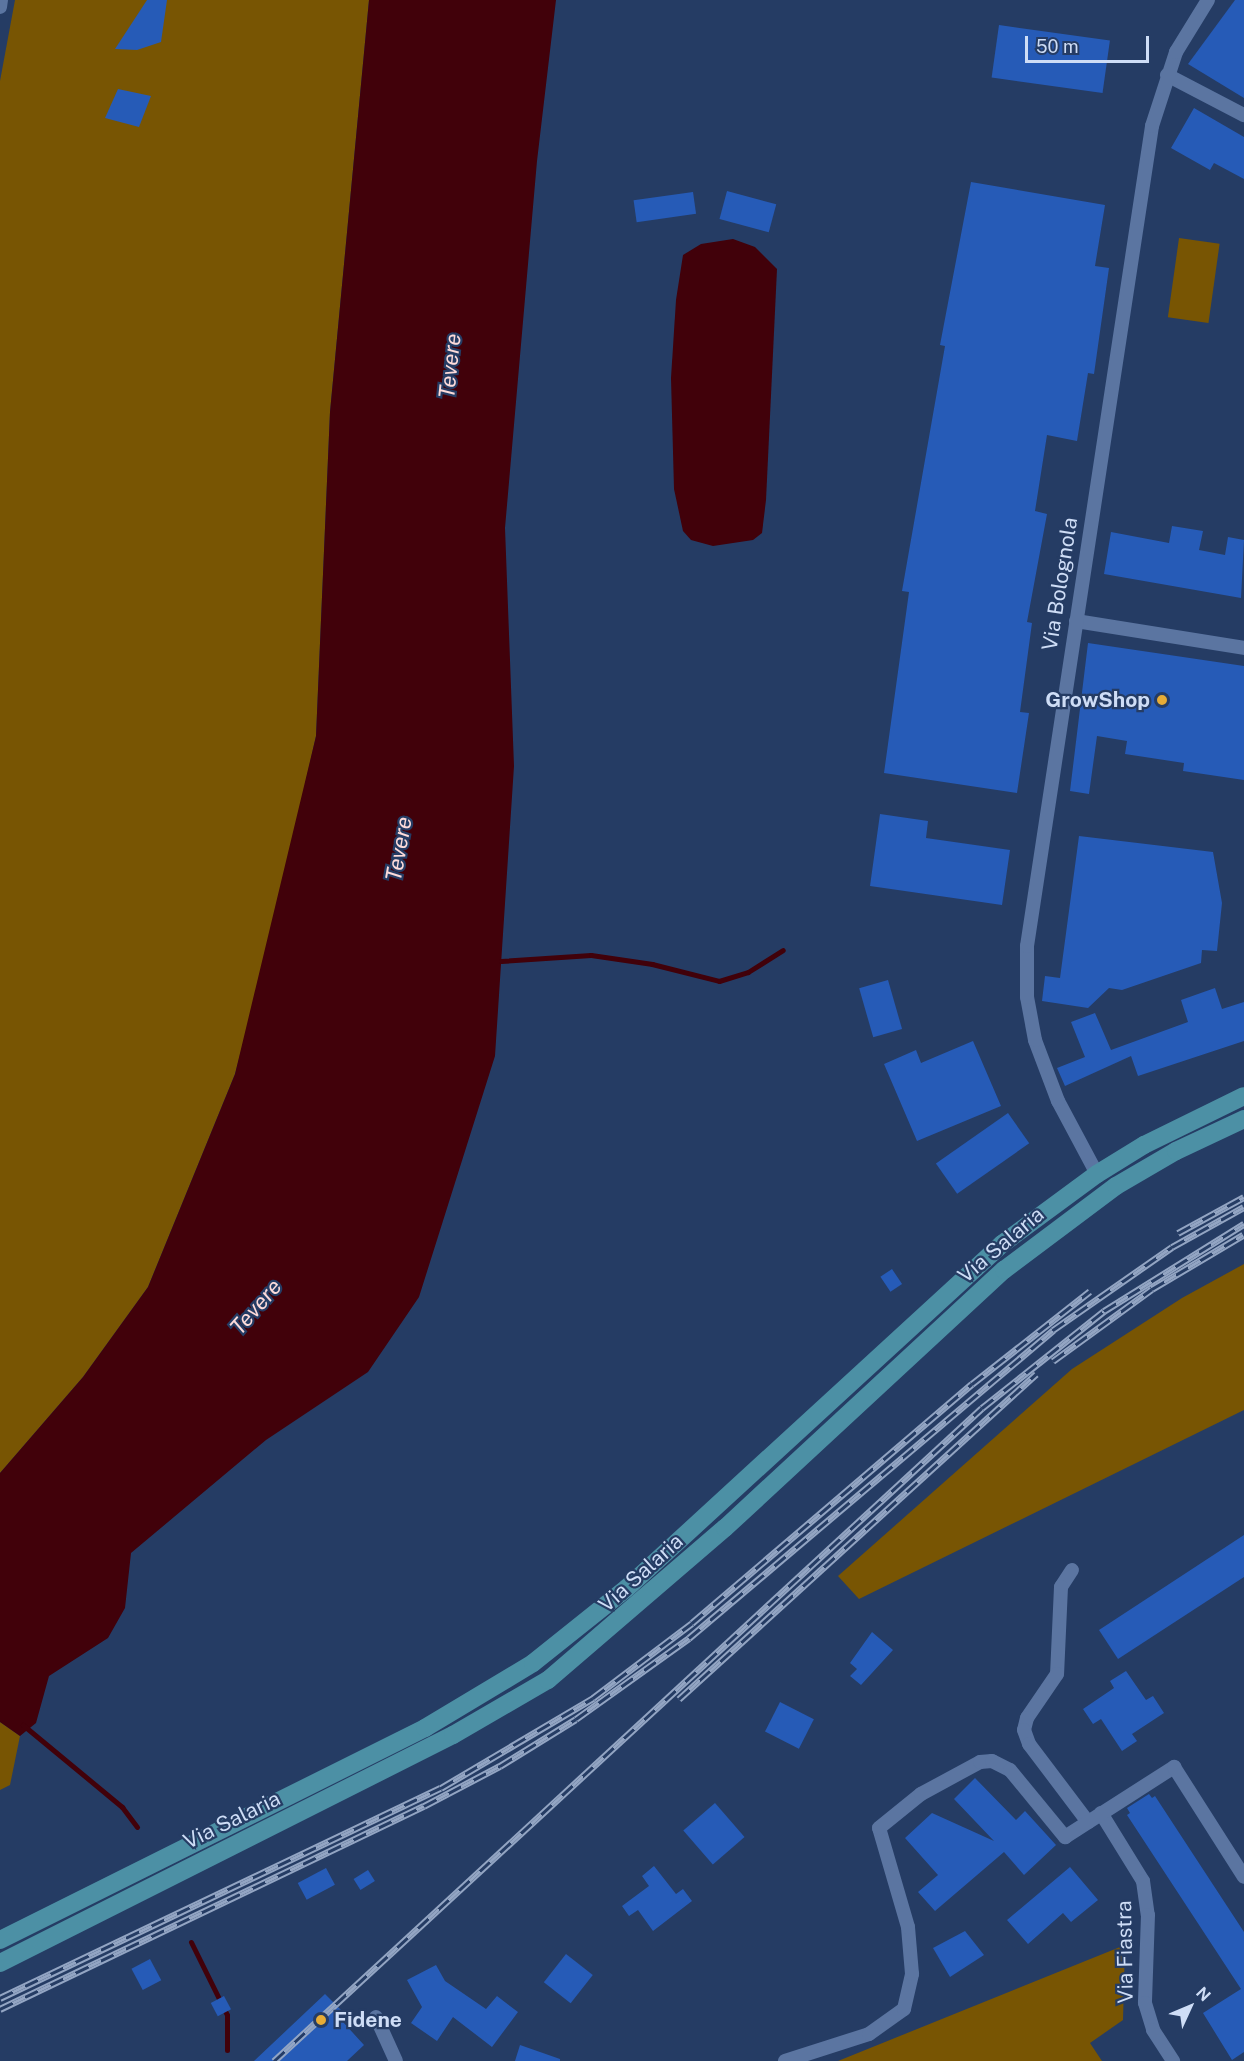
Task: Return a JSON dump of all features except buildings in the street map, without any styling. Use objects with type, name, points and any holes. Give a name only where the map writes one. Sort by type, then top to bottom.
[{"type":"main road","name":"Via Salaria","points":[[0,1940],[425,1728],[533,1663],[627,1588],[1002,1244],[1097,1174],[1164,1134],[1244,1096]]},
{"type":"main road","name":"Via Salaria","points":[[0,1963],[453,1735],[548,1680],[717,1536],[1012,1263],[1080,1210],[1135,1174],[1244,1119]]},
{"type":"street","points":[[0,7],[2,0]]},
{"type":"street","name":"Via Bolognola","points":[[1097,1174],[1065,1115],[1044,1066],[1030,1014],[1026,970],[1076,621],[1152,126],[1167,75],[1188,29],[1208,0]]},
{"type":"street","points":[[1167,75],[1244,115]]},
{"type":"street","points":[[1076,621],[1244,648]]},
{"type":"street","points":[[1072,1570],[1061,1587],[1056,1677],[1026,1718],[1024,1730],[1029,1744],[1088,1822]]},
{"type":"street","points":[[785,2061],[880,2029],[907,2004],[912,1974],[908,1927],[880,1839],[879,1828],[885,1820],[940,1782],[988,1760],[1015,1775],[1061,1835],[1068,1837],[1101,1813],[1174,1767],[1244,1877]]},
{"type":"street","name":"Via Fiastra","points":[[1101,1813],[1143,1881],[1148,1915],[1144,2003],[1153,2030],[1173,2061]]},
{"type":"street","points":[[376,2018],[396,2061]]},
{"type":"shaded area","points":[[15,0],[369,0],[330,412],[316,736],[268,948],[235,1074],[148,1287],[83,1377],[0,1473],[0,81]]},
{"type":"shaded area","points":[[1179,238],[1220,244],[1208,323],[1168,317]]},
{"type":"shaded area","points":[[1244,1264],[1244,1410],[859,1599],[838,1576],[1072,1369],[1182,1298]]},
{"type":"shaded area","points":[[0,1722],[20,1736],[10,1785],[0,1790]]},
{"type":"shaded area","points":[[1125,1945],[1123,2020],[1090,2043],[1102,2061],[838,2061]]},
{"type":"water","name":"Tevere","points":[[369,0],[556,0],[537,161],[505,528],[514,766],[495,1056],[419,1297],[368,1372],[266,1440],[131,1553],[125,1608],[108,1638],[49,1676],[36,1723],[20,1736],[0,1722],[0,1473],[83,1377],[148,1287],[235,1074],[316,736],[330,412]]},
{"type":"water","points":[[733,239],[755,247],[777,269],[766,500],[762,533],[753,540],[713,546],[691,540],[683,531],[674,489],[671,378],[676,300],[683,255],[701,244]]},
{"type":"waterway","points":[[501,961],[591,955],[652,964],[719,981],[748,972],[783,950]]},
{"type":"waterway","points":[[23,1725],[122,1807],[137,1827]]},
{"type":"waterway","points":[[191,1942],[227,2015],[227,2050]]},
{"type":"railway","points":[[1178,1233],[1244,1197]]},
{"type":"railway","points":[[0,2009],[424,1806],[500,1766],[576,1719],[689,1638],[1053,1330],[1172,1247],[1244,1207]]},
{"type":"railway","points":[[274,2061],[982,1408],[1104,1311],[1244,1224]]},
{"type":"railway","points":[[1053,1361],[1152,1289],[1243,1235]]},
{"type":"railway","points":[[0,1998],[441,1788],[593,1698],[692,1623],[972,1384],[1090,1291]]},
{"type":"railway","points":[[679,1699],[1036,1374]]},
{"type":"place","name":"GrowShop","points":[[1162,700]]},
{"type":"place","name":"Fidene","points":[[321,2020]]}]
